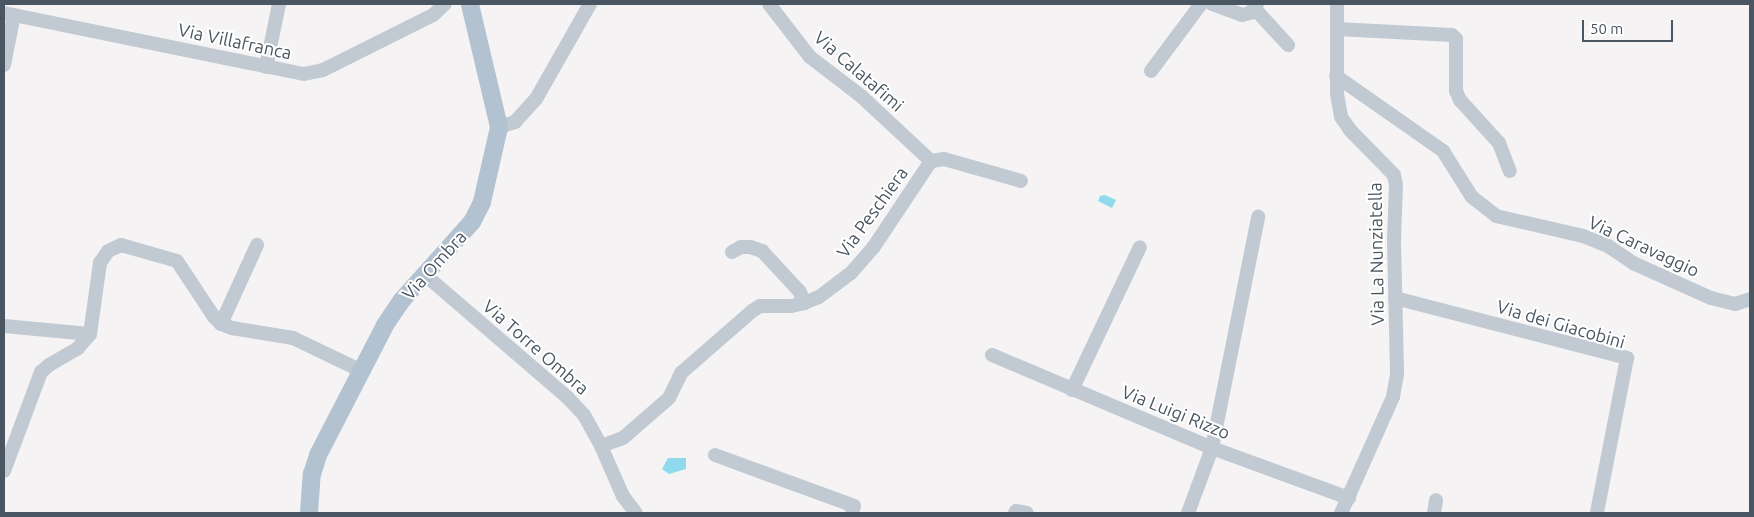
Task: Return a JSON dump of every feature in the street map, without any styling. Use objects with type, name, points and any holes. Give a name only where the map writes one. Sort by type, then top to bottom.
[{"type":"main road","name":"Via Ombra","points":[[309,513],[312,474],[318,455],[392,313],[478,212],[499,127],[470,4]]},
{"type":"street","points":[[266,67],[279,4]]},
{"type":"street","name":"Via Villafranca","points":[[9,14],[304,74],[314,73],[433,15],[445,4]]},
{"type":"street","points":[[499,127],[515,122],[536,99],[590,4]]},
{"type":"street","name":"Via Calatafimi","points":[[769,4],[810,57],[861,96],[931,161]]},
{"type":"street","points":[[1152,71],[1201,4]]},
{"type":"street","points":[[1212,4],[1242,16],[1250,14],[1256,6],[1288,45]]},
{"type":"street","name":"Via La Nunziatella","points":[[1337,4],[1337,94],[1344,122],[1394,175],[1396,185],[1395,298],[1397,374],[1392,397],[1341,513]]},
{"type":"street","points":[[4,64],[9,14]]},
{"type":"street","points":[[1337,29],[1452,35],[1456,39],[1456,91],[1460,100],[1499,143],[1510,172]]},
{"type":"street","name":"Via Caravaggio","points":[[1336,76],[1443,151],[1472,197],[1496,216],[1583,236],[1608,246],[1632,263],[1711,298],[1735,304],[1750,299]]},
{"type":"street","points":[[931,161],[944,159],[1021,182]]},
{"type":"street","name":"Via Peschiera","points":[[601,446],[623,438],[669,398],[681,373],[752,311],[760,306],[791,306],[804,303],[819,297],[851,273],[873,248],[931,161]]},
{"type":"street","points":[[1188,513],[1212,448],[1258,217]]},
{"type":"street","points":[[4,471],[40,372],[48,365],[78,348],[90,334],[100,263],[108,251],[121,245],[177,261],[214,317],[222,324],[292,338],[362,371]]},
{"type":"street","points":[[222,324],[257,245]]},
{"type":"street","points":[[732,252],[741,247],[750,247],[762,251],[800,292],[804,303]]},
{"type":"street","points":[[1072,390],[1140,247]]},
{"type":"street","name":"Via Torre Ombra","points":[[424,274],[568,398],[584,415],[601,446],[622,496],[636,513]]},
{"type":"street","name":"Via dei Giacobini","points":[[1395,298],[1627,358],[1596,512]]},
{"type":"street","points":[[4,326],[90,334]]},
{"type":"street","name":"Via Luigi Rizzo","points":[[992,355],[1212,448],[1349,498]]},
{"type":"street","points":[[715,455],[854,506],[852,513]]},
{"type":"street","points":[[1015,513],[1016,511],[1027,513]]},
{"type":"water","points":[[1105,195],[1116,200],[1112,208],[1098,201],[1100,196]]},
{"type":"water","points":[[668,458],[686,458],[686,469],[669,474],[662,469]]}]
